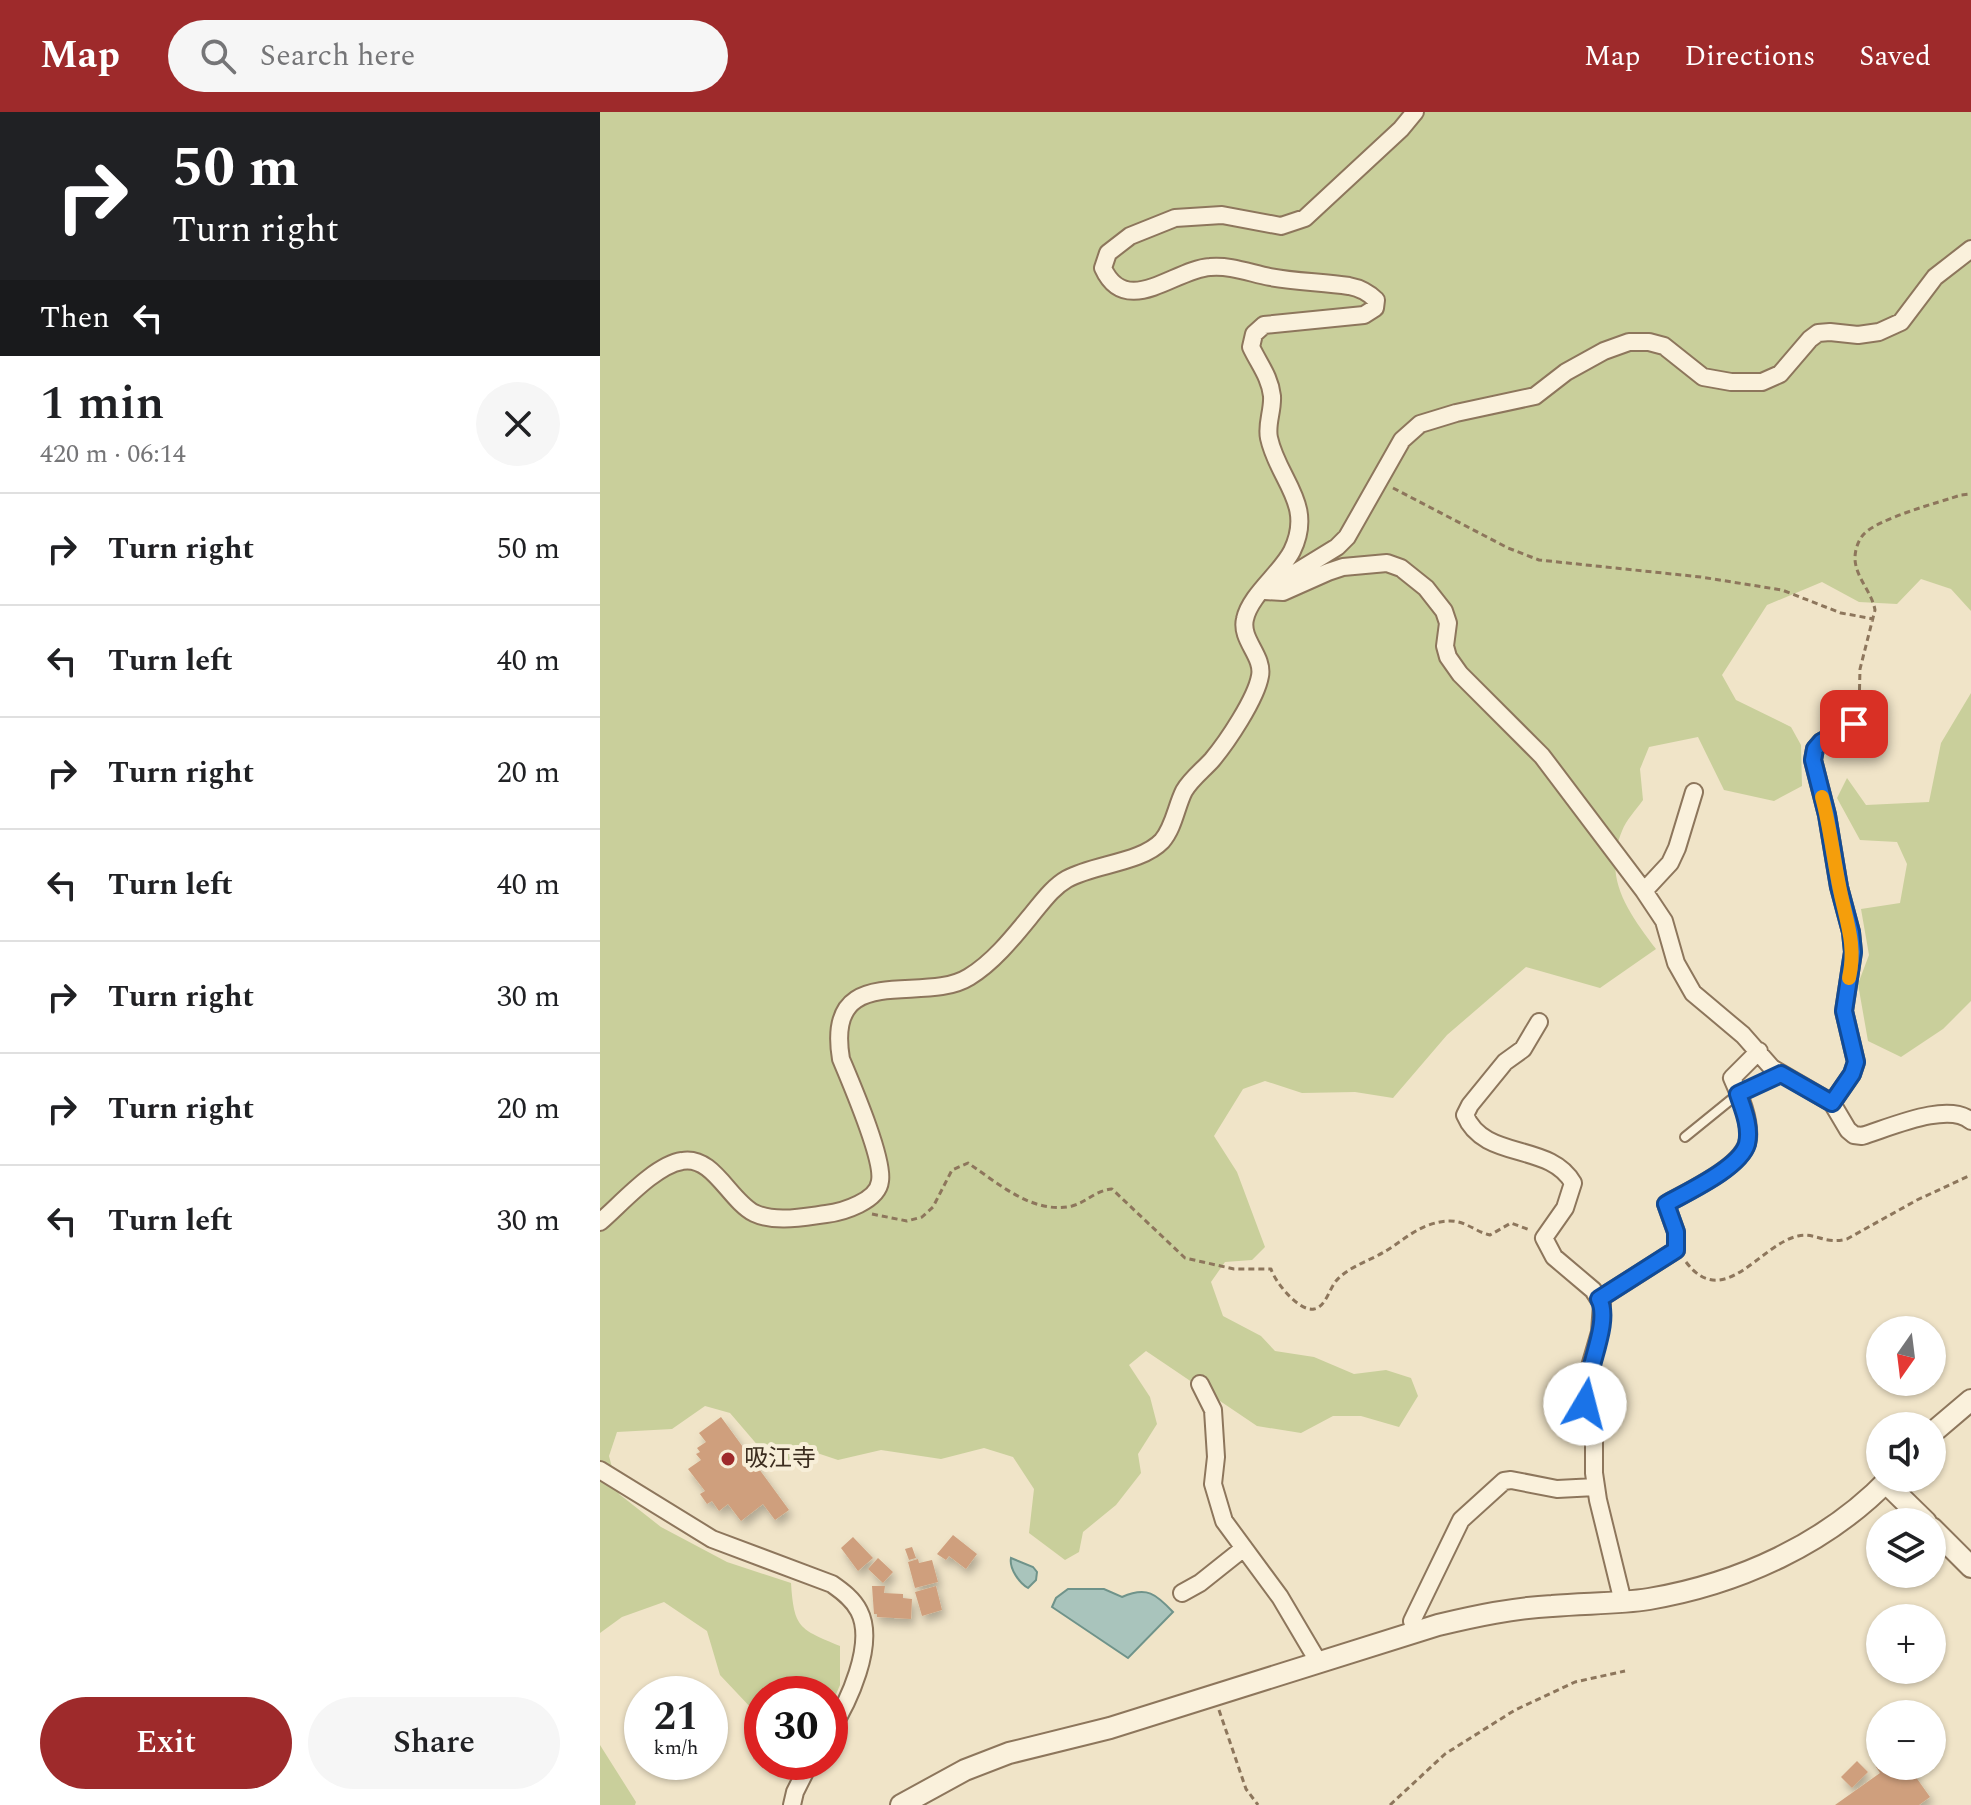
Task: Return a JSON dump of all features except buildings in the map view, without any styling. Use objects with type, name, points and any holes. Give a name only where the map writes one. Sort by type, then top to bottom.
[{"type":"street","points":[[1263,592],[1264,584],[1292,552],[1299,532],[1300,510],[1269,441],[1267,429],[1272,398],[1269,379],[1251,347],[1254,334],[1264,325],[1364,315],[1375,308],[1376,300],[1367,292],[1350,286],[1315,284],[1212,266],[1189,270],[1164,285],[1145,290],[1125,290],[1109,281],[1103,268],[1108,253],[1130,236],[1175,218],[1222,215],[1281,226],[1305,218],[1401,129],[1415,112]]},
{"type":"street","points":[[600,1222],[646,1181],[669,1165],[683,1160],[696,1160],[708,1168],[740,1203],[755,1213],[774,1218],[799,1218],[847,1209],[873,1195],[881,1182],[878,1162],[841,1059],[839,1032],[850,1006],[863,996],[882,989],[956,984],[971,977],[1011,940],[1065,880],[1086,870],[1145,852],[1161,842],[1171,826],[1184,791],[1230,736],[1261,674],[1245,635],[1244,622],[1248,610],[1263,592],[1337,547],[1347,537],[1402,440],[1420,424],[1535,396],[1566,372],[1604,351],[1629,342],[1664,346],[1703,377],[1731,382],[1762,382],[1780,374],[1818,333],[1858,335],[1879,332],[1901,322],[1935,277],[1971,249]]},
{"type":"street","points":[[1263,592],[1283,592],[1343,567],[1387,563],[1401,568],[1426,588],[1444,611],[1448,623],[1445,646],[1448,657],[1460,674],[1542,756],[1644,891],[1664,921],[1676,963],[1693,993],[1743,1035],[1772,1068],[1832,1103],[1854,1135],[1862,1136],[1936,1114],[1953,1112],[1971,1121]]},
{"type":"street","points":[[1832,1103],[1852,1074],[1856,1062],[1844,1011],[1853,952],[1827,815],[1813,760],[1815,749],[1821,742],[1854,724]]},
{"type":"street","points":[[1644,891],[1670,863],[1694,792]]},
{"type":"street","points":[[1539,1022],[1523,1049],[1505,1062],[1465,1115],[1468,1122],[1495,1144],[1539,1157],[1568,1174],[1573,1183],[1572,1193],[1544,1238],[1554,1257],[1593,1290],[1603,1315],[1584,1387],[1585,1404],[1594,1441],[1596,1487],[1623,1602]]},
{"type":"street","points":[[1599,1299],[1676,1250],[1676,1232],[1666,1204],[1743,1153],[1748,1141],[1747,1125],[1732,1078],[1759,1051]]},
{"type":"street","points":[[1200,1384],[1213,1410],[1216,1457],[1213,1484],[1224,1521],[1280,1597],[1319,1663]]},
{"type":"street","points":[[1946,1421],[1971,1400]]},
{"type":"street","points":[[600,1470],[712,1539],[832,1584],[847,1596],[862,1619],[859,1669],[848,1700]]},
{"type":"street","points":[[1416,1632],[1412,1621],[1461,1520],[1504,1481],[1557,1489],[1596,1487]]},
{"type":"street","points":[[901,1805],[965,1770],[1009,1753],[1110,1728],[1416,1632],[1494,1612],[1648,1599],[1747,1572],[1783,1557],[1848,1515],[1874,1492]]},
{"type":"street","points":[[1899,1492],[1913,1508]]},
{"type":"street","points":[[1946,1542],[1971,1567]]},
{"type":"street","points":[[1182,1593],[1200,1583],[1244,1548]]},
{"type":"street","points":[[792,1805],[802,1780]]},
{"type":"lane","points":[[1685,1137],[1738,1094],[1781,1074]]},
{"type":"path","points":[[1381,480],[1413,500],[1508,548],[1539,560],[1701,577],[1782,590],[1841,613],[1874,619]]},
{"type":"path","points":[[1854,724],[1860,702],[1860,669],[1874,619],[1873,601],[1855,561],[1864,533],[1881,522],[1971,494]]},
{"type":"path","points":[[847,1209],[907,1221],[922,1217],[933,1207],[952,1170],[968,1163],[1026,1201],[1050,1207],[1074,1206],[1099,1190],[1112,1189],[1185,1258],[1234,1269],[1271,1269],[1283,1290],[1305,1308],[1313,1310],[1320,1306],[1335,1282],[1345,1273],[1423,1227],[1439,1221],[1460,1222],[1490,1235],[1511,1223],[1522,1225],[1544,1238]]},
{"type":"path","points":[[1676,1250],[1704,1279],[1721,1281],[1785,1241],[1800,1235],[1835,1243],[1847,1239],[1917,1200],[1971,1175]]},
{"type":"path","points":[[1390,1805],[1445,1754],[1515,1710],[1575,1682],[1625,1671]]},
{"type":"path","points":[[1214,1695],[1246,1789],[1258,1805]]},
{"type":"green space","points":[[600,112],[1971,112],[1971,611],[1951,589],[1921,579],[1897,604],[1859,602],[1822,582],[1767,605],[1722,675],[1736,700],[1791,727],[1801,745],[1802,786],[1774,801],[1724,790],[1698,737],[1649,747],[1640,769],[1643,800],[1624,827],[1615,864],[1621,894],[1656,949],[1600,988],[1526,967],[1447,1035],[1393,1098],[1355,1092],[1302,1093],[1265,1081],[1243,1089],[1214,1136],[1237,1172],[1265,1247],[1252,1260],[1225,1262],[1211,1282],[1223,1316],[1261,1336],[1275,1351],[1314,1357],[1354,1374],[1386,1370],[1411,1378],[1418,1396],[1399,1427],[1361,1416],[1333,1416],[1301,1433],[1257,1426],[1146,1351],[1129,1365],[1150,1397],[1157,1424],[1138,1454],[1141,1473],[1116,1505],[1083,1532],[1079,1552],[1065,1560],[1029,1533],[1034,1489],[1013,1457],[984,1448],[941,1459],[881,1450],[838,1460],[814,1452],[783,1462],[760,1448],[730,1413],[705,1406],[672,1429],[617,1432],[609,1456],[619,1494],[661,1527],[727,1562],[791,1583],[794,1609],[801,1625],[840,1646],[840,1676],[744,1676],[744,1700],[728,1683],[728,1676],[720,1675],[707,1631],[664,1602],[622,1617],[600,1633]]},
{"type":"green space","points":[[1971,693],[1971,1001],[1943,1029],[1901,1057],[1868,1041],[1858,984],[1869,955],[1861,909],[1900,903],[1907,864],[1897,842],[1860,840],[1837,798],[1847,778],[1866,805],[1929,802],[1941,743]]},
{"type":"green space","points":[[600,1745],[636,1802],[635,1805],[600,1805]]},
{"type":"water","points":[[1011,1558],[1033,1567],[1037,1572],[1036,1580],[1028,1588],[1015,1575]]},
{"type":"water","points":[[1068,1589],[1104,1589],[1122,1597],[1145,1592],[1156,1596],[1173,1612],[1128,1658],[1052,1607],[1056,1598]]},
{"type":"slow traffic","points":[[1822,797],[1851,932],[1853,952],[1849,978]]},
{"type":"place","name":"吸江寺","points":[[728,1459]]},
{"type":"route","points":[[1585,1404],[1584,1387],[1603,1315],[1599,1299],[1676,1250],[1676,1232],[1666,1204],[1743,1153],[1748,1141],[1747,1125],[1738,1094],[1781,1074],[1832,1103],[1852,1074],[1855,1053],[1844,1011],[1853,952],[1851,932],[1813,760],[1815,749],[1821,742],[1854,724]]}]
